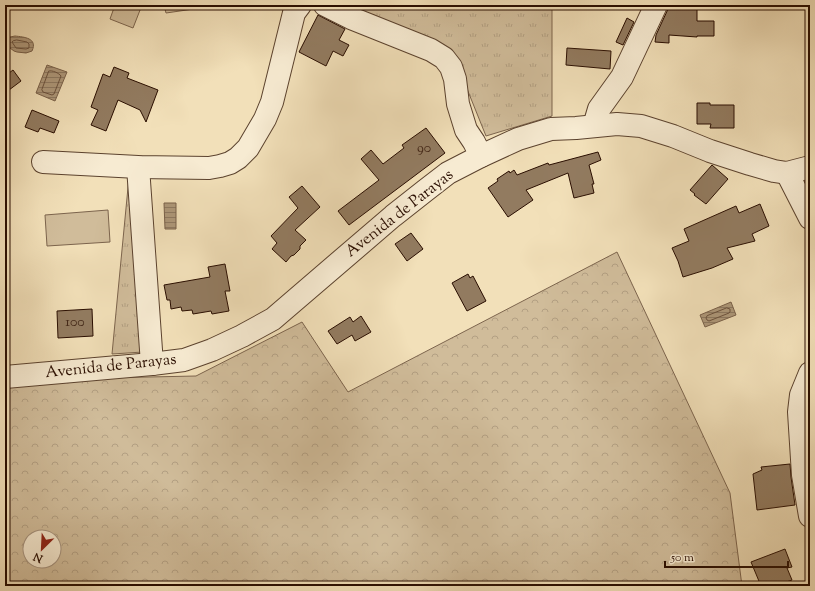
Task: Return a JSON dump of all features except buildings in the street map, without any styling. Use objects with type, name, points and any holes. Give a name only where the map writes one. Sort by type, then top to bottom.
[{"type":"street","points":[[43,162],[138,167],[209,168],[230,163],[238,158],[248,148],[265,120],[272,102],[290,26],[294,13],[300,5]]},
{"type":"street","points":[[325,5],[351,18],[431,50],[444,58],[451,67],[455,79],[458,104],[466,130],[481,156]]},
{"type":"street","points":[[594,126],[599,109],[622,77],[656,5]]},
{"type":"street","name":"Avenida de Parayas","points":[[5,377],[184,360],[212,350],[273,319],[448,173],[518,139],[551,128],[617,124],[641,126],[750,164],[787,173],[810,167]]},
{"type":"street","points":[[138,167],[152,364]]},
{"type":"street","points":[[787,173],[810,218]]},
{"type":"street","points":[[810,373],[801,395],[799,412],[803,475],[810,516]]},
{"type":"green space","points":[[115,5],[142,5],[133,28],[110,19]]},
{"type":"green space","points":[[164,5],[221,5],[166,13]]},
{"type":"green space","points":[[344,5],[545,5],[552,8],[552,116],[486,136],[455,59]]},
{"type":"green space","points":[[129,177],[143,352],[112,354]]},
{"type":"green space","points":[[108,210],[110,242],[47,246],[45,215]]},
{"type":"green space","points":[[617,252],[730,493],[742,586],[5,586],[5,380],[196,376],[302,322],[348,392]]},
{"type":"water","points":[[15,36],[32,41],[32,51],[26,53],[17,52],[5,46],[5,40]]},
{"type":"water","points":[[47,65],[67,72],[55,101],[36,93]]},
{"type":"water","points":[[164,203],[176,203],[176,229],[165,229]]},
{"type":"water","points":[[731,302],[736,315],[705,327],[700,315]]}]
